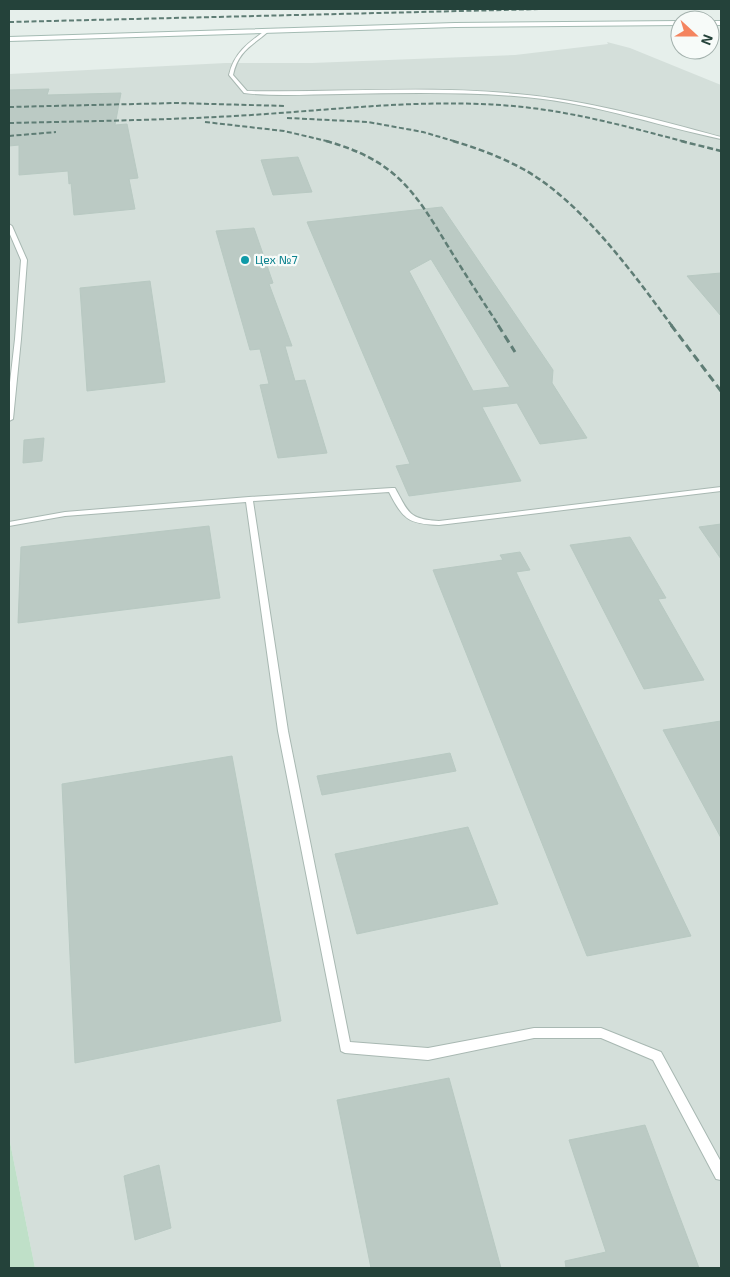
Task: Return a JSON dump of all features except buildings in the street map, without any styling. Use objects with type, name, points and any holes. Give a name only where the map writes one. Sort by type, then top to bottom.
[{"type":"main road","points":[[9,40],[455,25],[670,23]]},
{"type":"lane","points":[[267,31],[240,52],[232,63],[231,75],[246,92],[296,94],[398,91],[499,94],[555,99],[594,106],[721,138]]},
{"type":"lane","points":[[9,226],[24,260],[9,419]]},
{"type":"lane","points":[[9,524],[74,514],[249,499],[392,490],[408,517],[416,521],[439,523],[721,489]]},
{"type":"lane","points":[[249,499],[283,730],[345,1047],[428,1054],[534,1033],[601,1033],[657,1056],[721,1174]]},
{"type":"shaded area","points":[[607,42],[630,48],[721,85],[721,1268],[35,1268],[9,1137],[9,74],[226,63],[312,63],[515,55],[608,44]]},
{"type":"green space","points":[[9,1137],[35,1268],[10,1268]]},
{"type":"railway","points":[[9,22],[543,9]]},
{"type":"railway","points":[[9,107],[176,103],[286,106]]},
{"type":"railway","points":[[9,123],[202,118],[395,105],[459,103],[523,107],[564,113],[686,142]]},
{"type":"railway","points":[[287,118],[368,122],[423,132],[457,142]]},
{"type":"railway","points":[[205,122],[284,131],[331,142]]},
{"type":"railway","points":[[9,136],[56,132]]},
{"type":"railway","points":[[326,141],[369,158],[386,168],[400,180],[425,209],[499,326]]},
{"type":"railway","points":[[453,141],[489,153],[523,169],[565,200],[623,261],[672,326]]},
{"type":"railway","points":[[681,141],[721,151]]},
{"type":"railway","points":[[498,325],[515,352]]},
{"type":"railway","points":[[671,325],[721,391]]},
{"type":"place","name":"Цех №7","points":[[245,260]]}]
